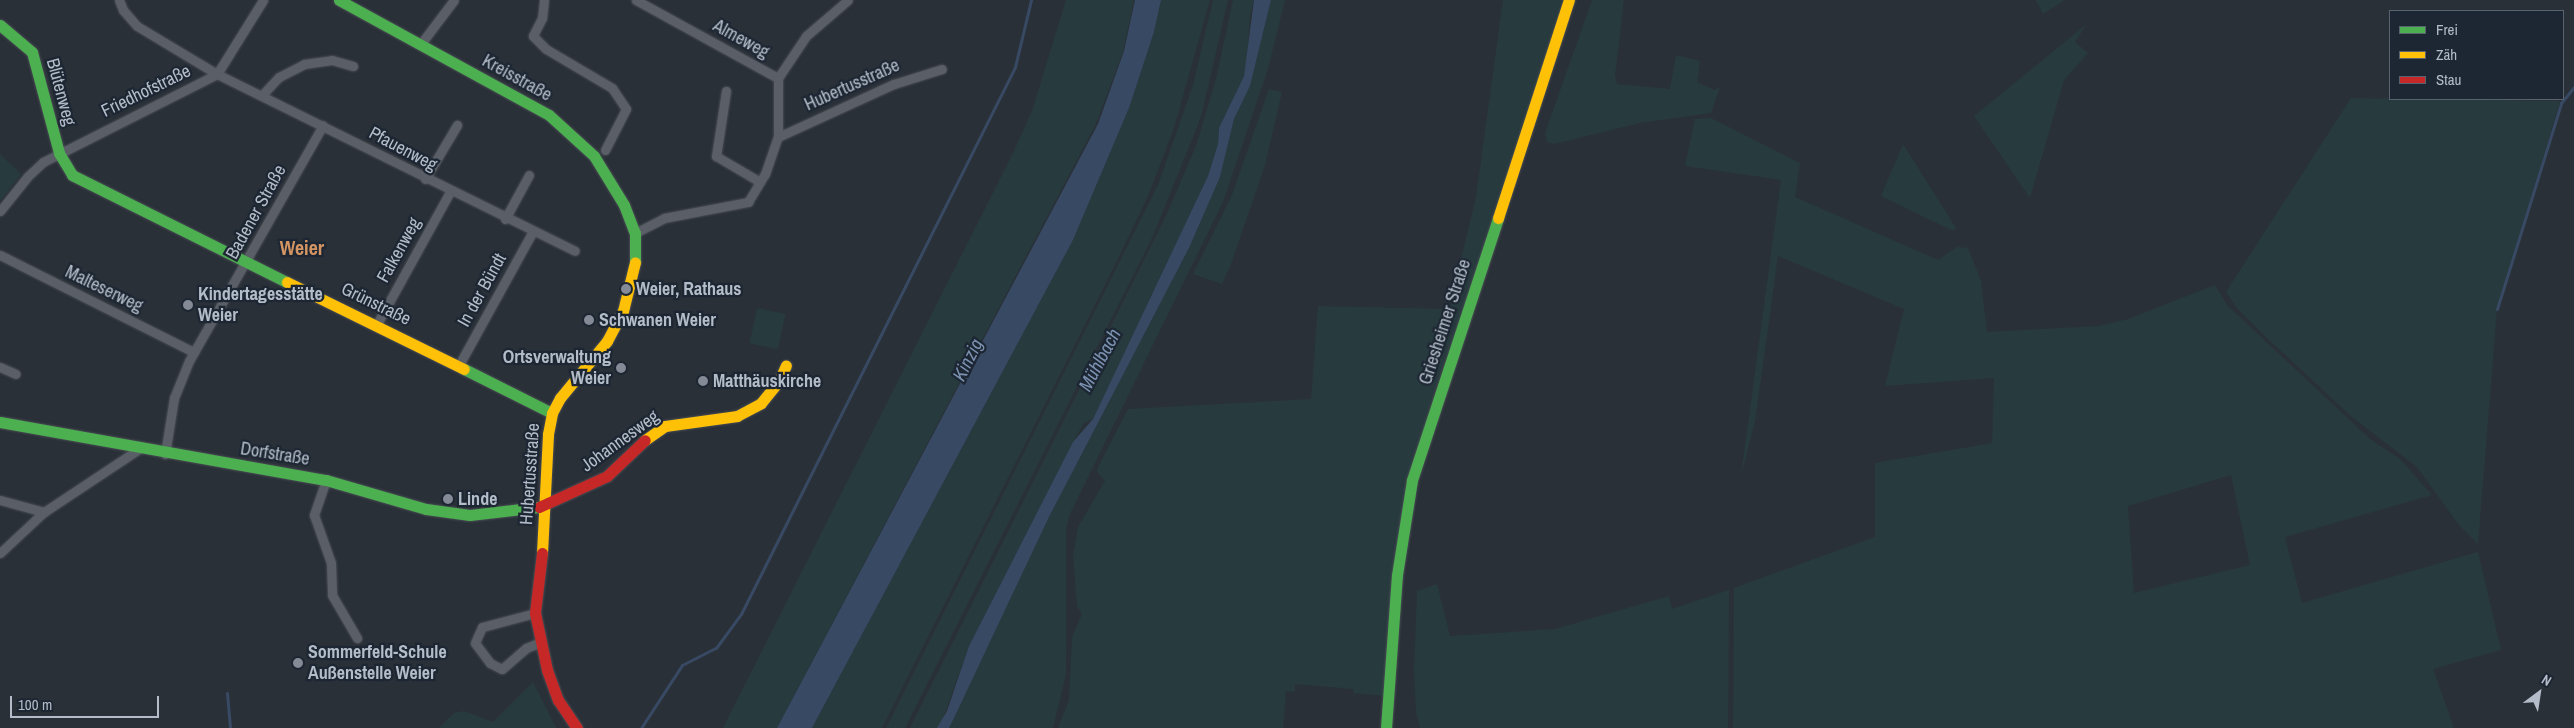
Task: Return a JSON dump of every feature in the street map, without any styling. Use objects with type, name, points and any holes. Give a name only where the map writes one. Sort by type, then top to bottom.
[{"type":"street","name":"Pfauenweg","points":[[119,0],[122,10],[137,26],[216,74],[323,125],[450,192],[575,251]]},
{"type":"street","name":"Friedhofstraße","points":[[0,211],[28,176],[59,152],[216,74],[231,56],[263,0]]},
{"type":"street","name":"Kreisstraße","points":[[339,0],[549,115],[594,156],[624,205],[634,233]]},
{"type":"street","points":[[420,46],[454,0]]},
{"type":"street","points":[[544,0],[542,18],[533,36],[546,49],[612,88],[626,109],[605,150]]},
{"type":"street","name":"Almeweg","points":[[636,0],[778,78]]},
{"type":"street","points":[[778,78],[806,36],[848,0]]},
{"type":"street","name":"Griesheimer Straße","points":[[1386,728],[1389,663],[1397,575],[1412,480],[1569,0]]},
{"type":"street","name":"Blütenweg","points":[[0,25],[20,38],[32,52],[59,152]]},
{"type":"street","points":[[262,95],[279,77],[304,64],[332,60],[353,66]]},
{"type":"street","name":"Hubertusstraße","points":[[778,137],[894,84],[942,69]]},
{"type":"street","name":"Hubertusstraße","points":[[577,728],[558,700],[534,613],[534,601],[542,562],[548,434],[552,413],[560,398],[607,341],[623,311],[635,268],[634,233],[664,218],[748,202],[760,182],[778,137],[778,78]]},
{"type":"street","points":[[726,91],[716,156],[760,182]]},
{"type":"street","name":"Badener Straße","points":[[165,454],[174,398],[194,352],[323,125]]},
{"type":"street","points":[[425,178],[457,125]]},
{"type":"street","name":"Grünstraße","points":[[59,152],[72,175],[248,260],[552,413]]},
{"type":"street","points":[[506,219],[530,175]]},
{"type":"street","name":"Falkenweg","points":[[377,324],[450,192]]},
{"type":"street","name":"In der Bündt","points":[[459,365],[533,230]]},
{"type":"street","name":"Malteserweg","points":[[0,255],[194,352]]},
{"type":"street","name":"Johannesweg","points":[[544,506],[607,476],[642,442],[665,426],[737,416],[761,403],[780,381],[786,365]]},
{"type":"street","points":[[0,367],[16,374]]},
{"type":"street","name":"Dorfstraße","points":[[0,422],[165,454],[326,480],[448,513],[470,516],[544,506]]},
{"type":"street","points":[[0,553],[44,512],[89,485],[139,449]]},
{"type":"street","points":[[326,480],[314,515],[332,563],[332,595],[357,638]]},
{"type":"street","points":[[0,500],[44,512]]},
{"type":"street","points":[[534,613],[482,627],[475,643],[480,654],[496,667],[502,669],[526,648],[541,642]]},
{"type":"green space","points":[[1066,0],[1134,0],[1123,52],[1096,124],[777,728],[723,728],[1013,153],[1032,111]]},
{"type":"green space","points":[[1161,0],[1210,0],[1174,128],[1148,196],[882,728],[812,728],[1073,240],[1129,108],[1154,32]]},
{"type":"green space","points":[[1213,0],[1228,0],[1201,117],[1153,236],[905,728],[886,728],[1158,185],[1193,85]]},
{"type":"green space","points":[[1233,0],[1254,0],[1250,15],[1247,58],[1244,76],[1219,128],[1218,144],[1208,176],[1093,419],[1084,423],[1073,442],[969,646],[941,724],[937,728],[910,728],[1166,216],[1196,146],[1216,79]]},
{"type":"green space","points":[[1271,0],[1285,0],[1268,69],[1223,202],[1069,516],[1066,530],[1066,674],[1053,728],[949,728],[1049,517],[1189,248],[1220,177],[1234,119],[1250,86]]},
{"type":"green space","points":[[1503,0],[1566,0],[1430,406],[1384,696],[1354,693],[1353,689],[1295,684],[1295,692],[1286,691],[1283,728],[1058,728],[1069,700],[1072,637],[1082,614],[1077,606],[1073,555],[1078,527],[1105,481],[1097,472],[1098,467],[1128,409],[1311,399],[1318,306],[1449,309],[1476,197]]},
{"type":"green space","points":[[1592,0],[1624,0],[1615,75],[1617,84],[1670,89],[1676,55],[1700,61],[1697,82],[1714,90],[1720,87],[1711,113],[1640,123],[1554,144],[1547,142],[1545,133]]},
{"type":"green space","points":[[2036,0],[2065,0],[2043,14]]},
{"type":"green space","points":[[2087,24],[2075,42],[2088,53],[2064,80],[2030,198],[1974,116]]},
{"type":"green space","points":[[1269,89],[1282,92],[1265,165],[1231,264],[1222,284],[1193,274],[1232,195]]},
{"type":"green space","points":[[2351,98],[2560,101],[2497,309],[2478,544],[2459,525],[2417,467],[2352,417],[2267,338],[2237,308],[2226,292]]},
{"type":"green space","points":[[1711,118],[1800,163],[1795,197],[1938,260],[1957,247],[1968,248],[1981,281],[1987,332],[2098,326],[2128,319],[2215,285],[2227,305],[2370,439],[2400,459],[2432,495],[2285,537],[2302,603],[2478,552],[2501,650],[2433,669],[2454,728],[1733,728],[1734,588],[1875,537],[1875,463],[1992,443],[1994,378],[1885,386],[1904,309],[1778,256],[1755,421],[1741,476],[1781,180],[1685,166],[1695,119]],"holes":[[[2231,475],[2250,565],[2134,593],[2128,506]]]},
{"type":"green space","points":[[1903,144],[1956,228],[1953,231],[1881,196]]},
{"type":"green space","points":[[0,154],[21,174],[0,201]]},
{"type":"green space","points":[[757,308],[785,314],[778,349],[750,343]]},
{"type":"green space","points":[[1437,584],[1450,636],[1555,629],[1669,596],[1672,609],[1729,590],[1728,728],[1420,728],[1416,712],[1414,671],[1417,591]]},
{"type":"green space","points":[[533,682],[556,728],[439,728],[454,713],[464,711],[493,722]]},
{"type":"water","points":[[1135,0],[1161,0],[1154,32],[1129,108],[1073,240],[812,728],[777,728],[1098,124],[1124,51]]},
{"type":"water","points":[[1254,0],[1271,0],[1250,86],[1234,119],[1220,177],[1189,248],[1049,517],[949,728],[937,728],[947,711],[969,646],[1073,442],[1093,419],[1208,176],[1218,144],[1219,128],[1244,76]]},
{"type":"waterway","points":[[641,728],[682,665],[716,648],[741,614],[1015,67],[1031,0]]},
{"type":"waterway","points":[[2564,99],[2574,87]]},
{"type":"waterway","points":[[2497,309],[2563,100]]},
{"type":"waterway","points":[[227,693],[230,728]]},
{"type":"traffic: fast","points":[[339,0],[549,115],[594,156],[624,205],[635,233],[635,262]]},
{"type":"traffic: fast","points":[[0,25],[32,52],[59,153],[72,175],[287,282]]},
{"type":"traffic: fast","points":[[1386,728],[1397,575],[1412,480],[1498,218]]},
{"type":"traffic: fast","points":[[464,369],[552,413]]},
{"type":"traffic: fast","points":[[0,422],[326,480],[426,509],[470,515],[539,507]]},
{"type":"traffic: slow","points":[[1498,218],[1569,0]]},
{"type":"traffic: slow","points":[[542,553],[548,434],[552,413],[560,398],[607,341],[623,311],[635,262]]},
{"type":"traffic: slow","points":[[287,282],[464,369]]},
{"type":"traffic: slow","points":[[645,440],[665,426],[737,416],[761,403],[779,381],[786,365]]},
{"type":"traffic: jam","points":[[539,507],[607,476],[645,440]]},
{"type":"traffic: jam","points":[[542,553],[535,613],[547,670],[558,700],[577,728]]},
{"type":"place","name":"Weier, Rathaus","points":[[626,289]]},
{"type":"place","name":"Kindertagesstätte Weier","points":[[188,305]]},
{"type":"place","name":"Schwanen Weier","points":[[589,320]]},
{"type":"place","name":"Ortsverwaltung Weier","points":[[621,368]]},
{"type":"place","name":"Matthäuskirche","points":[[703,381]]},
{"type":"place","name":"Linde","points":[[448,499]]},
{"type":"place","name":"Sommerfeld-Schule Außenstelle Weier","points":[[298,663]]},
{"type":"district","name":"Weier","points":[[302,247]]},
{"type":"water label","name":"Kinzig","points":[[968,360]]},
{"type":"water label","name":"Mühlbach","points":[[1100,360]]}]
